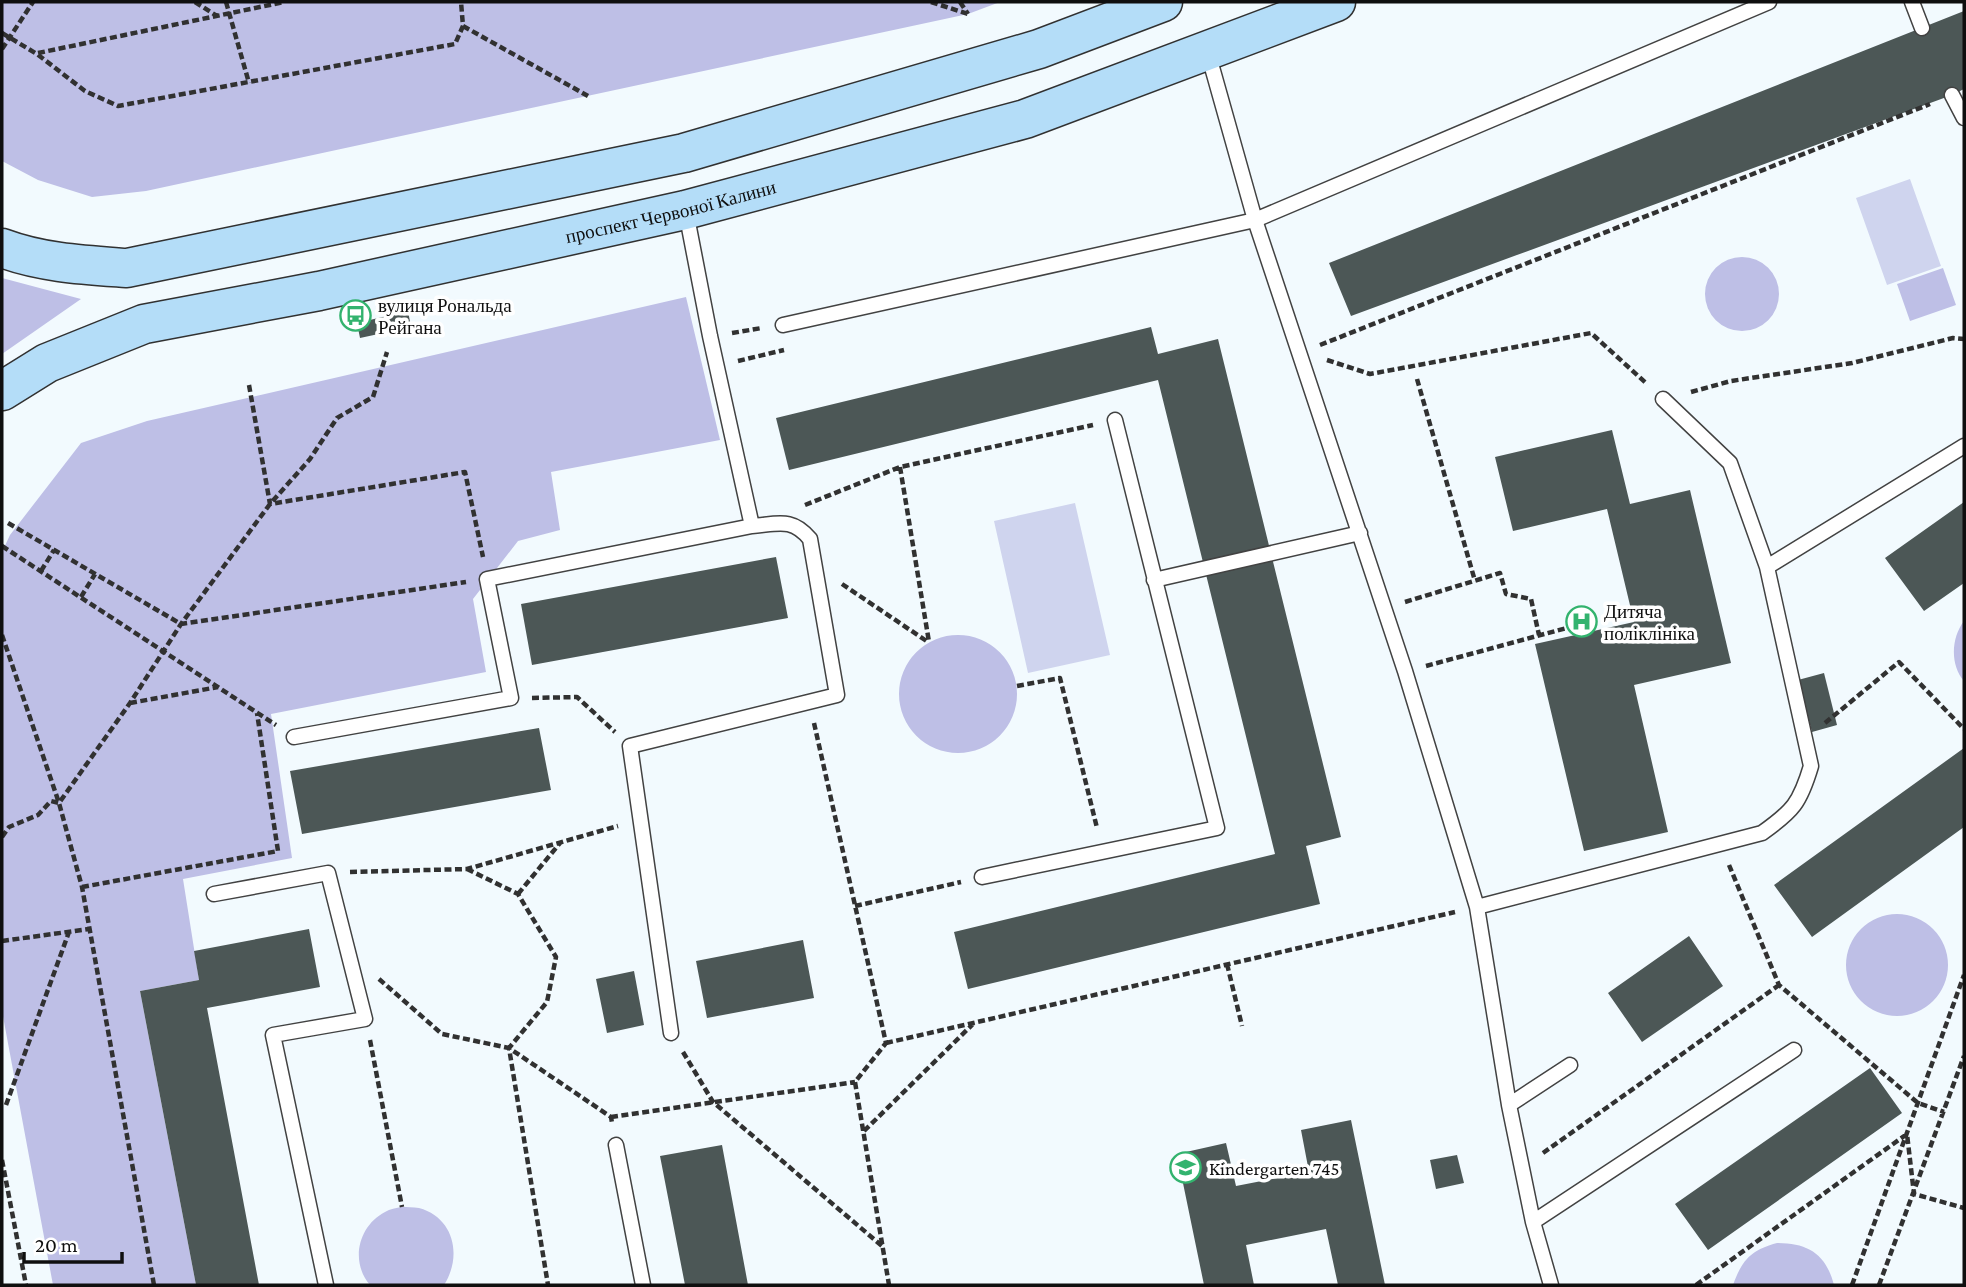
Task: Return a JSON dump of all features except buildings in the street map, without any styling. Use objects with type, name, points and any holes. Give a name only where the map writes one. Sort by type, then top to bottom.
[{"type":"main road","points":[[2,248],[21,256],[127,268],[684,153],[1039,49],[1163,2]]},
{"type":"main road","name":"проспект Червоної Калини","points":[[2,391],[47,363],[144,324],[319,291],[685,211],[1025,120],[1336,2]]},
{"type":"lane","points":[[783,325],[1255,220],[1769,2]]},
{"type":"lane","points":[[1912,2],[1922,28]]},
{"type":"lane","points":[[1208,51],[1255,220],[1405,671],[1477,907],[1508,1105],[1533,1222],[1550,1285]]},
{"type":"lane","points":[[1952,96],[1964,118]]},
{"type":"lane","points":[[685,211],[752,526]]},
{"type":"lane","points":[[1477,907],[1762,833],[1787,815],[1803,792],[1811,766],[1767,566],[1730,463],[1663,399]]},
{"type":"lane","points":[[982,877],[1217,828],[1115,420]]},
{"type":"lane","points":[[1767,566],[1964,446]]},
{"type":"lane","points":[[294,737],[510,698],[487,579],[752,526],[791,523],[802,529],[810,539],[816,566],[837,695],[630,746],[671,1033]]},
{"type":"lane","points":[[1154,580],[1360,533]]},
{"type":"lane","points":[[214,894],[328,873],[365,1019],[273,1035],[326,1285]]},
{"type":"lane","points":[[1533,1222],[1794,1050]]},
{"type":"lane","points":[[1508,1105],[1570,1065]]},
{"type":"lane","points":[[616,1145],[643,1285]]},
{"type":"path","points":[[2,49],[33,2]]},
{"type":"path","points":[[195,2],[217,16]]},
{"type":"path","points":[[226,2],[249,83]]},
{"type":"path","points":[[37,54],[284,2]]},
{"type":"path","points":[[2,33],[37,54],[85,91],[118,106],[455,44],[463,26],[461,2]]},
{"type":"path","points":[[932,2],[968,14],[960,2]]},
{"type":"path","points":[[463,26],[588,96]]},
{"type":"path","points":[[1301,357],[1952,96]]},
{"type":"path","points":[[710,336],[783,325]]},
{"type":"path","points":[[1301,357],[1322,359],[1370,374],[1591,333],[1663,399],[1731,381],[1852,363],[1953,338],[1964,339]]},
{"type":"path","points":[[716,365],[784,350]]},
{"type":"path","points":[[59,803],[130,703],[181,624],[271,504],[310,460],[337,418],[373,397],[387,352]]},
{"type":"path","points":[[1417,379],[1475,581]]},
{"type":"path","points":[[248,385],[271,504]]},
{"type":"path","points":[[801,506],[900,467],[1115,420]]},
{"type":"path","points":[[816,566],[929,642],[900,467]]},
{"type":"path","points":[[8,523],[181,624],[487,579],[465,472],[271,504]]},
{"type":"path","points":[[2,546],[294,737]]},
{"type":"path","points":[[41,571],[54,550]]},
{"type":"path","points":[[1384,608],[1500,573],[1506,594],[1531,599],[1539,635]]},
{"type":"path","points":[[81,597],[95,574]]},
{"type":"path","points":[[1405,671],[1574,626]]},
{"type":"path","points":[[2,635],[59,803],[82,887],[154,1285]]},
{"type":"path","points":[[1805,739],[1899,662],[1964,729]]},
{"type":"path","points":[[1017,686],[1060,678],[1102,851]]},
{"type":"path","points":[[130,703],[219,687]]},
{"type":"path","points":[[510,698],[577,697],[630,746]]},
{"type":"path","points":[[809,702],[886,1043]]},
{"type":"path","points":[[82,887],[278,851],[257,712]]},
{"type":"path","points":[[2,837],[9,827],[38,815],[51,801],[59,803]]},
{"type":"path","points":[[328,873],[467,869],[640,820]]},
{"type":"path","points":[[518,894],[561,842]]},
{"type":"path","points":[[1720,845],[1779,985],[1918,1103],[1944,1112]]},
{"type":"path","points":[[467,869],[518,894],[556,957],[547,1002],[509,1048],[548,1285]]},
{"type":"path","points":[[855,906],[982,877]]},
{"type":"path","points":[[1450,900],[1454,913]]},
{"type":"path","points":[[352,964],[365,966],[442,1034],[509,1048],[611,1117],[855,1082],[886,1043],[1477,907]]},
{"type":"path","points":[[2,941],[89,929]]},
{"type":"path","points":[[6,1105],[69,932]]},
{"type":"path","points":[[1227,964],[1242,1026]]},
{"type":"path","points":[[1853,1285],[1964,975]]},
{"type":"path","points":[[1522,1168],[1779,985]]},
{"type":"path","points":[[365,1019],[402,1207]]},
{"type":"path","points":[[863,1131],[974,1023]]},
{"type":"path","points":[[671,1033],[713,1102],[882,1246]]},
{"type":"path","points":[[1879,1285],[1964,1056]]},
{"type":"path","points":[[855,1082],[889,1285]]},
{"type":"path","points":[[611,1117],[616,1145]]},
{"type":"path","points":[[1907,1134],[1914,1194]]},
{"type":"path","points":[[1696,1285],[1907,1134]]},
{"type":"path","points":[[2,1160],[26,1285]]},
{"type":"path","points":[[1914,1194],[1964,1208]]},
{"type":"shaded area","points":[[2,2],[1000,2],[968,14],[146,191],[92,197],[38,180],[2,161]]},
{"type":"shaded area","points":[[1910,179],[1941,266],[1887,285],[1856,198]]},
{"type":"shaded area","points":[[1742,257],[1763,263],[1773,273],[1779,294],[1773,315],[1763,325],[1742,331],[1721,325],[1711,315],[1705,294],[1711,273],[1721,263]]},
{"type":"shaded area","points":[[1943,268],[1956,305],[1910,321],[1897,284]]},
{"type":"shaded area","points":[[2,278],[81,299],[2,354]]},
{"type":"shaded area","points":[[686,297],[720,440],[551,472],[560,530],[518,541],[473,599],[486,672],[271,714],[292,858],[183,879],[199,980],[140,991],[196,1285],[53,1285],[2,1011],[2,552],[10,535],[81,443],[147,421]]},
{"type":"shaded area","points":[[1075,503],[1110,655],[1028,673],[994,521]]},
{"type":"shaded area","points":[[1964,621],[1964,681],[1956,667],[1954,651],[1957,635]]},
{"type":"shaded area","points":[[958,635],[981,640],[1000,652],[1012,671],[1017,694],[1012,717],[1000,736],[981,748],[958,753],[935,748],[916,736],[904,717],[899,694],[904,671],[916,652],[935,640]]},
{"type":"shaded area","points":[[1897,914],[1916,918],[1933,929],[1944,946],[1948,965],[1944,984],[1933,1001],[1916,1012],[1897,1016],[1878,1012],[1861,1001],[1850,984],[1846,965],[1850,946],[1861,929],[1878,918]]},
{"type":"shaded area","points":[[402,1207],[419,1208],[431,1213],[441,1220],[447,1229],[452,1240],[453,1263],[444,1285],[370,1285],[364,1276],[359,1255],[363,1235],[376,1218],[389,1210]]},
{"type":"shaded area","points":[[1777,1243],[1798,1245],[1814,1252],[1826,1265],[1834,1285],[1733,1285],[1749,1257],[1760,1249]]},
{"type":"place","name":"вулиця Рональда Рейгана","points":[[355,316]]},
{"type":"place","name":"Дитяча поліклініка","points":[[1581,622]]},
{"type":"place","name":"Kindergarten 745","points":[[1186,1168]]}]
